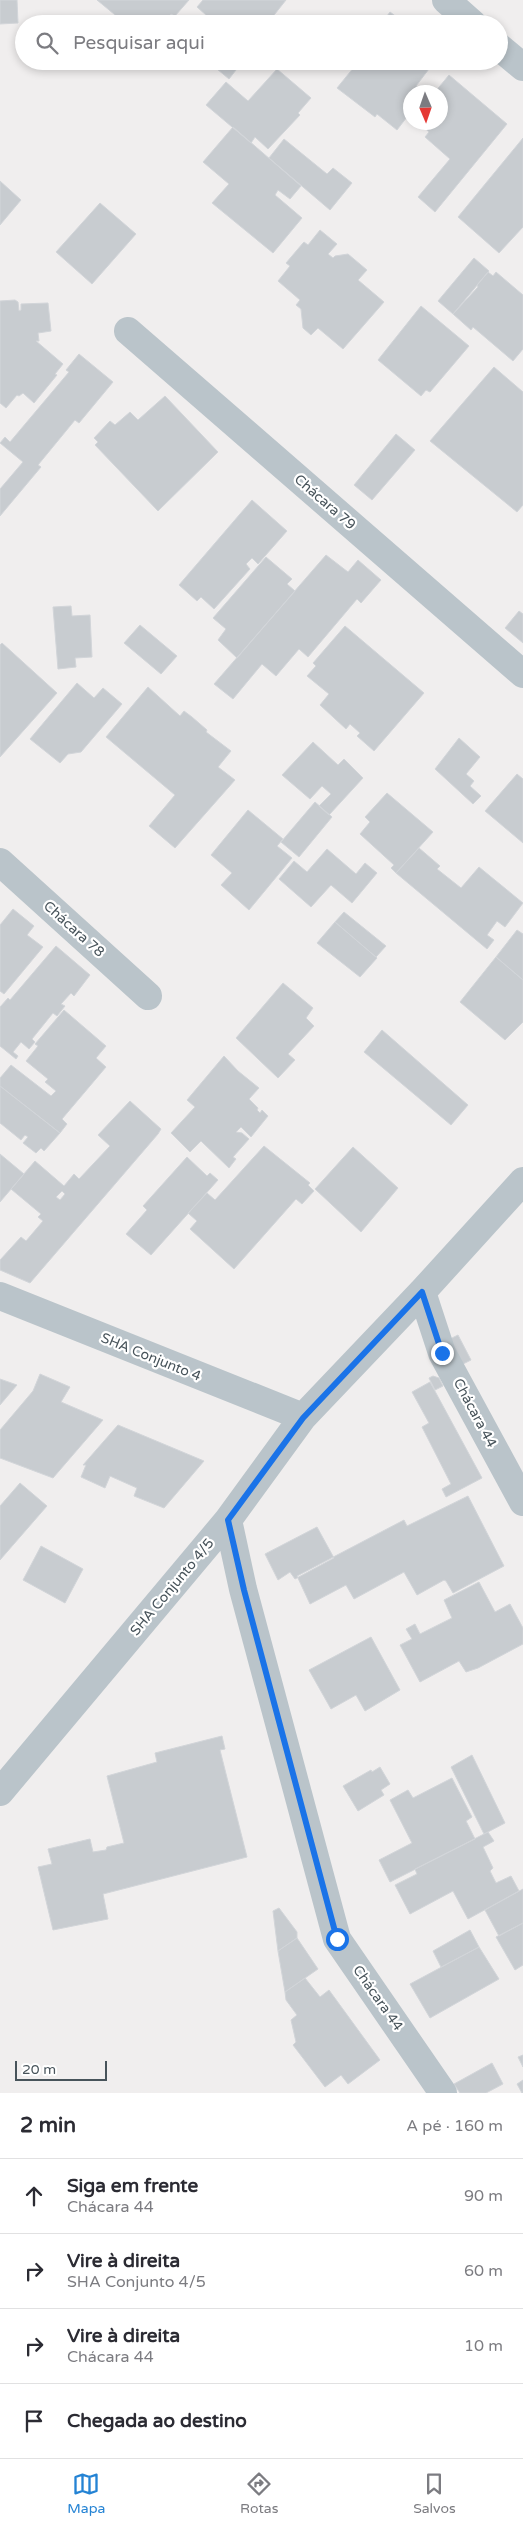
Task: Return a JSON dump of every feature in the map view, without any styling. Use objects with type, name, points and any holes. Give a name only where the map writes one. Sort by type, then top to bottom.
[{"type":"street","points":[[446,0],[463,15]]},
{"type":"street","points":[[508,54],[523,67]]},
{"type":"street","name":"Chácara 79","points":[[128,331],[523,674]]},
{"type":"street","name":"Chácara 78","points":[[0,862],[148,996]]},
{"type":"street","name":"SHA Conjunto 4/5","points":[[0,1792],[228,1520],[303,1418],[523,1181]]},
{"type":"street","name":"Chácara 44","points":[[422,1292],[442,1353],[523,1502]]},
{"type":"street","name":"SHA Conjunto 4","points":[[0,1296],[303,1418]]},
{"type":"street","name":"Chácara 44","points":[[228,1520],[244,1590],[337,1939],[443,2093]]},
{"type":"building","points":[[0,0],[17,0],[18,15],[15,15],[15,23],[0,24]]},
{"type":"building","points":[[97,0],[189,0],[176,15],[115,15]]},
{"type":"building","points":[[203,0],[286,0],[274,15],[206,15],[197,7]]},
{"type":"building","points":[[218,70],[236,70],[229,79]]},
{"type":"building","points":[[276,70],[311,98],[298,113],[300,115],[268,149],[255,137],[251,143],[206,105],[226,82],[248,101]]},
{"type":"building","points":[[352,70],[428,70],[417,85],[403,85],[403,122],[397,130],[377,114],[375,117],[337,88]]},
{"type":"building","points":[[449,75],[507,124],[435,212],[418,197],[450,159],[425,137],[429,132],[427,130],[448,130],[448,85],[441,85]]},
{"type":"building","points":[[233,127],[301,186],[290,199],[278,190],[275,195],[302,218],[273,253],[212,203],[229,184],[203,162]]},
{"type":"building","points":[[523,138],[523,227],[499,253],[458,217]]},
{"type":"building","points":[[284,139],[327,174],[333,168],[352,183],[330,210],[269,158]]},
{"type":"building","points":[[0,181],[21,200],[0,225]]},
{"type":"building","points":[[100,203],[136,234],[92,284],[56,252]]},
{"type":"building","points":[[320,230],[337,244],[328,254],[333,258],[348,254],[367,270],[358,280],[384,302],[343,349],[318,328],[311,335],[303,328],[301,309],[296,305],[300,300],[278,281],[290,266],[286,263],[304,242],[308,245]]},
{"type":"building","points":[[474,258],[489,271],[453,314],[438,301]]},
{"type":"building","points":[[488,272],[493,276],[496,272],[523,295],[523,349],[513,361],[473,327],[471,330],[453,314],[478,287],[477,285]]},
{"type":"building","points":[[15,300],[18,302],[19,311],[21,310],[21,304],[48,303],[51,331],[38,333],[39,341],[36,341],[63,364],[55,374],[57,375],[34,403],[23,393],[19,396],[17,395],[6,408],[0,403],[0,301]]},
{"type":"building","points":[[421,306],[469,346],[430,392],[426,390],[421,396],[378,360]]},
{"type":"building","points":[[79,354],[113,382],[79,423],[75,420],[38,465],[41,467],[0,516],[0,489],[23,462],[0,443],[5,437],[10,442],[69,372],[66,370]]},
{"type":"building","points":[[494,367],[523,392],[523,505],[517,512],[430,441]]},
{"type":"building","points":[[165,396],[218,452],[158,511],[95,445],[98,442],[94,438],[110,421],[115,425],[130,412],[138,420]]},
{"type":"building","points":[[396,434],[415,450],[372,500],[354,485]]},
{"type":"building","points":[[252,500],[287,531],[258,564],[252,558],[246,564],[250,569],[214,609],[201,597],[197,601],[179,585]]},
{"type":"building","points":[[326,555],[348,572],[358,560],[381,580],[361,603],[357,599],[308,657],[299,649],[276,676],[262,664],[233,699],[214,684]]},
{"type":"building","points":[[266,557],[292,579],[287,584],[295,591],[237,658],[218,640],[226,629],[213,618]]},
{"type":"building","points":[[71,606],[72,616],[90,615],[92,657],[75,658],[76,667],[58,669],[53,607]]},
{"type":"building","points":[[519,611],[523,614],[523,643],[505,628]]},
{"type":"building","points":[[140,625],[177,656],[161,674],[124,643]]},
{"type":"building","points":[[345,626],[424,693],[374,751],[357,736],[360,733],[350,724],[346,729],[320,705],[329,694],[307,676],[316,666],[313,663]]},
{"type":"building","points":[[2,643],[57,693],[0,757],[0,645]]},
{"type":"building","points":[[77,683],[94,698],[103,688],[122,704],[81,752],[68,754],[60,763],[30,739]]},
{"type":"building","points":[[148,687],[180,716],[184,711],[207,730],[206,732],[231,751],[218,767],[235,780],[175,848],[149,826],[175,795],[106,737]]},
{"type":"building","points":[[459,738],[480,757],[466,774],[474,781],[470,786],[481,796],[473,804],[435,769]]},
{"type":"building","points":[[313,742],[338,765],[344,759],[363,778],[329,815],[319,806],[331,794],[322,786],[310,799],[282,775]]},
{"type":"building","points":[[517,774],[523,779],[523,843],[485,811]]},
{"type":"building","points":[[387,793],[433,832],[396,873],[391,868],[394,865],[360,834],[370,822],[365,817]]},
{"type":"building","points":[[315,802],[332,817],[299,857],[281,842]]},
{"type":"building","points":[[248,810],[283,839],[277,846],[292,858],[249,910],[221,885],[232,873],[211,855]]},
{"type":"building","points":[[419,848],[440,866],[437,869],[461,888],[479,867],[523,903],[505,927],[497,921],[487,935],[494,940],[487,949],[396,873]]},
{"type":"building","points":[[327,849],[356,874],[365,863],[377,873],[352,903],[331,885],[311,907],[279,879],[294,861],[307,872]]},
{"type":"building","points":[[13,909],[34,926],[27,935],[43,947],[4,994],[0,991],[0,925]]},
{"type":"building","points":[[344,912],[386,946],[376,957],[335,922]]},
{"type":"building","points":[[335,922],[377,958],[360,977],[317,943]]},
{"type":"building","points":[[517,930],[523,934],[523,980],[496,957]]},
{"type":"building","points":[[56,946],[90,975],[74,996],[71,993],[61,1004],[65,1006],[57,1016],[53,1013],[32,1039],[35,1042],[29,1049],[21,1042],[13,1052],[18,1056],[16,1059],[0,1046],[0,1007],[8,998],[10,1000]]},
{"type":"building","points":[[496,957],[523,980],[523,1022],[505,1040],[460,1002]]},
{"type":"building","points":[[283,983],[313,1008],[306,1018],[314,1026],[288,1054],[295,1060],[278,1078],[236,1038]]},
{"type":"building","points":[[64,1010],[106,1046],[96,1058],[106,1067],[62,1119],[67,1124],[60,1133],[0,1086],[0,1078],[11,1065],[51,1096],[56,1091],[45,1082],[48,1079],[26,1061],[38,1046],[35,1044]]},
{"type":"building","points":[[382,1030],[468,1105],[451,1125],[364,1052]]},
{"type":"building","points":[[224,1056],[238,1071],[259,1088],[249,1099],[258,1108],[257,1110],[260,1113],[262,1110],[268,1116],[251,1137],[241,1127],[236,1132],[242,1133],[249,1139],[233,1157],[236,1159],[229,1168],[201,1141],[190,1152],[171,1133],[195,1107],[187,1100]]},
{"type":"building","points":[[0,1086],[60,1133],[44,1151],[41,1148],[36,1153],[23,1143],[28,1137],[25,1135],[21,1140],[0,1123]]},
{"type":"building","points":[[130,1101],[161,1129],[30,1283],[0,1270],[0,1260],[21,1237],[26,1241],[43,1221],[38,1217],[41,1214],[11,1189],[35,1161],[64,1186],[74,1174],[79,1179],[110,1146],[98,1135]],"holes":[[[62,1191],[65,1194],[60,1200],[56,1197]]]},
{"type":"building","points":[[264,1146],[310,1183],[308,1185],[314,1191],[302,1204],[296,1199],[234,1269],[190,1229],[197,1221],[188,1213],[207,1193],[215,1200]]},
{"type":"building","points":[[353,1147],[398,1188],[361,1232],[315,1189]]},
{"type":"building","points":[[0,1154],[24,1174],[0,1202]]},
{"type":"building","points":[[187,1157],[207,1176],[210,1173],[218,1180],[151,1255],[126,1234],[147,1210],[143,1206]]},
{"type":"building","points":[[458,1335],[471,1360],[461,1365],[450,1339]]},
{"type":"building","points":[[40,1374],[70,1387],[61,1402],[103,1420],[53,1478],[0,1458],[0,1430],[33,1391]]},
{"type":"building","points":[[433,1376],[439,1378],[443,1386],[435,1390],[429,1378]]},
{"type":"building","points":[[0,1379],[17,1385],[0,1405]]},
{"type":"building","points":[[430,1382],[482,1478],[446,1497],[442,1489],[451,1484],[422,1427],[429,1423],[412,1392]]},
{"type":"building","points":[[118,1425],[204,1461],[164,1508],[134,1496],[137,1488],[110,1476],[105,1488],[81,1477],[86,1465],[83,1465]]},
{"type":"building","points":[[20,1483],[47,1506],[0,1560],[0,1506]]},
{"type":"building","points":[[468,1496],[504,1566],[453,1593],[444,1580],[417,1595],[404,1572],[354,1599],[346,1585],[310,1604],[297,1576],[404,1520],[407,1526]]},
{"type":"building","points":[[317,1527],[334,1558],[295,1579],[290,1572],[278,1580],[265,1554]]},
{"type":"building","points":[[41,1546],[83,1569],[65,1603],[23,1580]]},
{"type":"building","points":[[479,1582],[495,1612],[510,1604],[523,1628],[523,1644],[478,1668],[466,1672],[459,1661],[420,1682],[400,1645],[412,1639],[406,1629],[415,1624],[420,1634],[452,1618],[444,1600]]},
{"type":"building","points":[[371,1637],[400,1690],[365,1711],[356,1695],[331,1709],[309,1670]]},
{"type":"building","points":[[222,1736],[225,1749],[220,1750],[247,1857],[103,1894],[108,1919],[53,1930],[38,1867],[52,1864],[48,1849],[90,1839],[93,1852],[106,1850],[107,1847],[124,1843],[107,1776],[157,1762],[155,1753]]},
{"type":"building","points":[[472,1755],[505,1823],[484,1834],[451,1767]]},
{"type":"building","points":[[380,1767],[390,1784],[381,1790],[384,1795],[358,1811],[343,1786]]},
{"type":"building","points":[[452,1778],[472,1817],[466,1821],[475,1839],[390,1882],[379,1860],[412,1843],[390,1800],[408,1790],[413,1798]]},
{"type":"building","points":[[488,1832],[494,1841],[483,1847],[493,1868],[490,1871],[496,1883],[511,1876],[519,1891],[468,1919],[453,1891],[410,1914],[395,1885],[417,1874],[415,1869]]},
{"type":"building","points":[[523,1889],[523,1923],[499,1936],[485,1910]]},
{"type":"building","points":[[279,1908],[297,1932],[297,1938],[278,1951],[273,1911]]},
{"type":"building","points":[[523,1923],[523,1965],[515,1970],[496,1937]]},
{"type":"building","points":[[470,1930],[479,1947],[441,1967],[433,1951]]},
{"type":"building","points":[[297,1938],[318,1969],[285,1992],[278,1951]]},
{"type":"building","points":[[479,1947],[499,1979],[430,2018],[410,1984]]},
{"type":"building","points":[[305,1978],[320,1997],[329,1990],[380,2060],[348,2084],[341,2075],[325,2087],[293,2045],[296,2042],[291,2020],[297,2015],[286,2000],[285,1992]]},
{"type":"building","points":[[523,2055],[523,2067],[518,2057]]},
{"type":"building","points":[[492,2063],[503,2084],[486,2093],[460,2093],[454,2084]]},
{"type":"building","points":[[523,2080],[523,2093],[522,2093],[517,2084]]},
{"type":"route","points":[[337,1939],[244,1590],[228,1520],[303,1418],[422,1292],[442,1353]]}]
